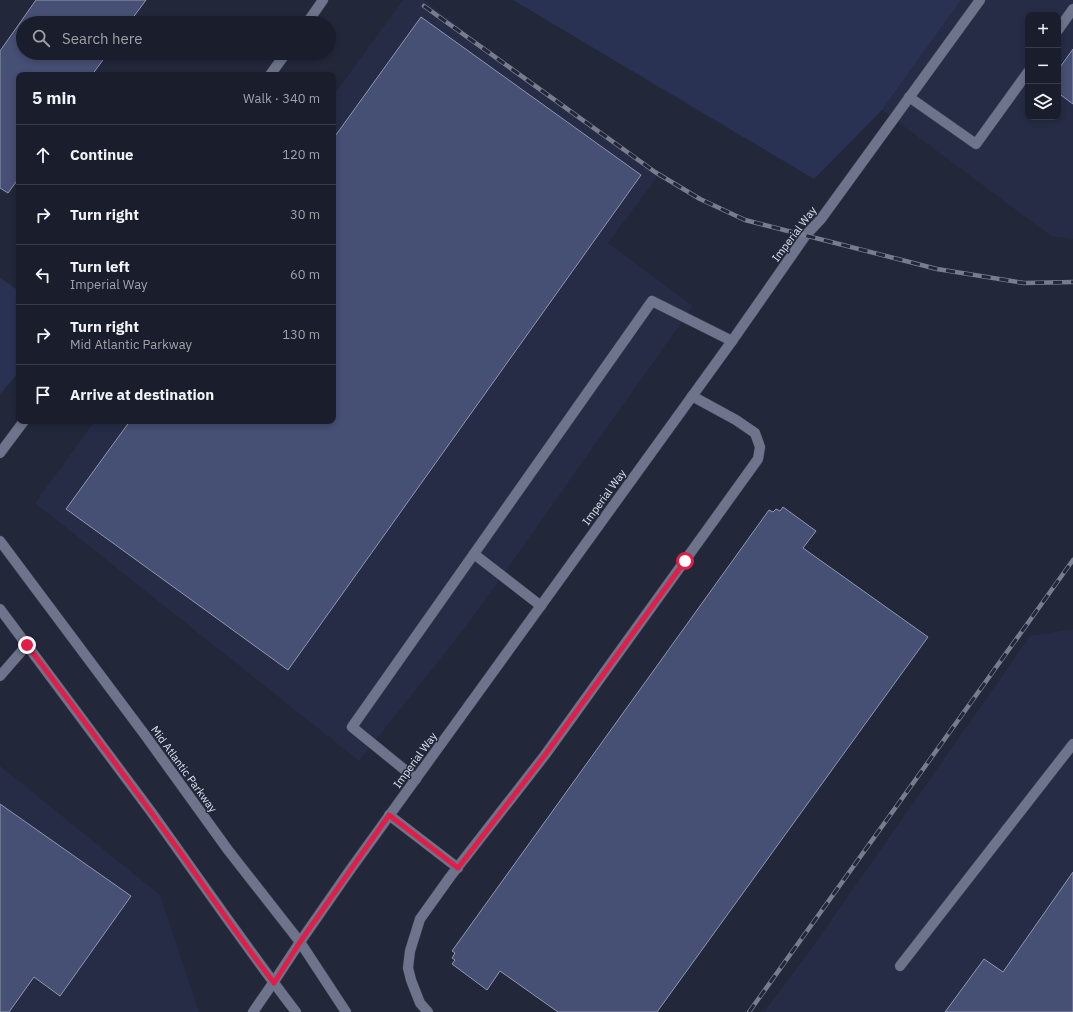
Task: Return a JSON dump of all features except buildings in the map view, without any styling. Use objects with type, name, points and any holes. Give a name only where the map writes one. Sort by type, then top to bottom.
[{"type":"street","points":[[312,16],[323,0]]},
{"type":"street","name":"Imperial Way","points":[[253,1012],[389,815],[732,342],[806,235],[821,219],[980,0]]},
{"type":"street","points":[[1061,26],[1073,9]]},
{"type":"street","points":[[272,72],[281,60]]},
{"type":"street","points":[[909,97],[976,144],[1025,76]]},
{"type":"street","points":[[416,779],[352,728],[652,301],[732,342]]},
{"type":"street","points":[[428,1012],[420,1003],[408,968],[410,951],[420,919],[545,755],[758,459],[760,447],[755,433],[736,420],[692,396]]},
{"type":"street","points":[[0,453],[22,424]]},
{"type":"street","name":"Mid Atlantic Parkway","points":[[0,541],[145,735],[228,850],[300,942],[346,1012]]},
{"type":"street","points":[[474,554],[541,606]]},
{"type":"street","points":[[0,609],[112,758],[244,944],[296,1012]]},
{"type":"street","points":[[0,676],[27,645]]},
{"type":"street","points":[[900,966],[1073,744]]},
{"type":"street","points":[[389,815],[458,868]]},
{"type":"shaded area","points":[[403,0],[424,0],[658,176],[608,243],[693,306],[468,624],[359,761],[35,503],[93,424],[336,424],[336,92]]},
{"type":"shaded area","points":[[513,0],[961,0],[882,110],[814,179]]},
{"type":"shaded area","points":[[961,0],[1073,0],[1073,239],[1051,236],[882,110]]},
{"type":"shaded area","points":[[0,278],[16,289],[16,375],[0,394]]},
{"type":"shaded area","points":[[1073,629],[1073,1012],[764,1012],[806,956],[1030,636]]},
{"type":"shaded area","points":[[0,766],[160,895],[199,1012],[0,1012]]},
{"type":"railway","points":[[424,6],[655,172],[700,199],[745,220],[937,269],[1024,283],[1073,282]]},
{"type":"railway","points":[[749,1012],[1073,560]]},
{"type":"route","points":[[27,645],[112,758],[244,944],[274,983],[300,942],[389,815],[458,868],[545,755],[685,561]]}]
